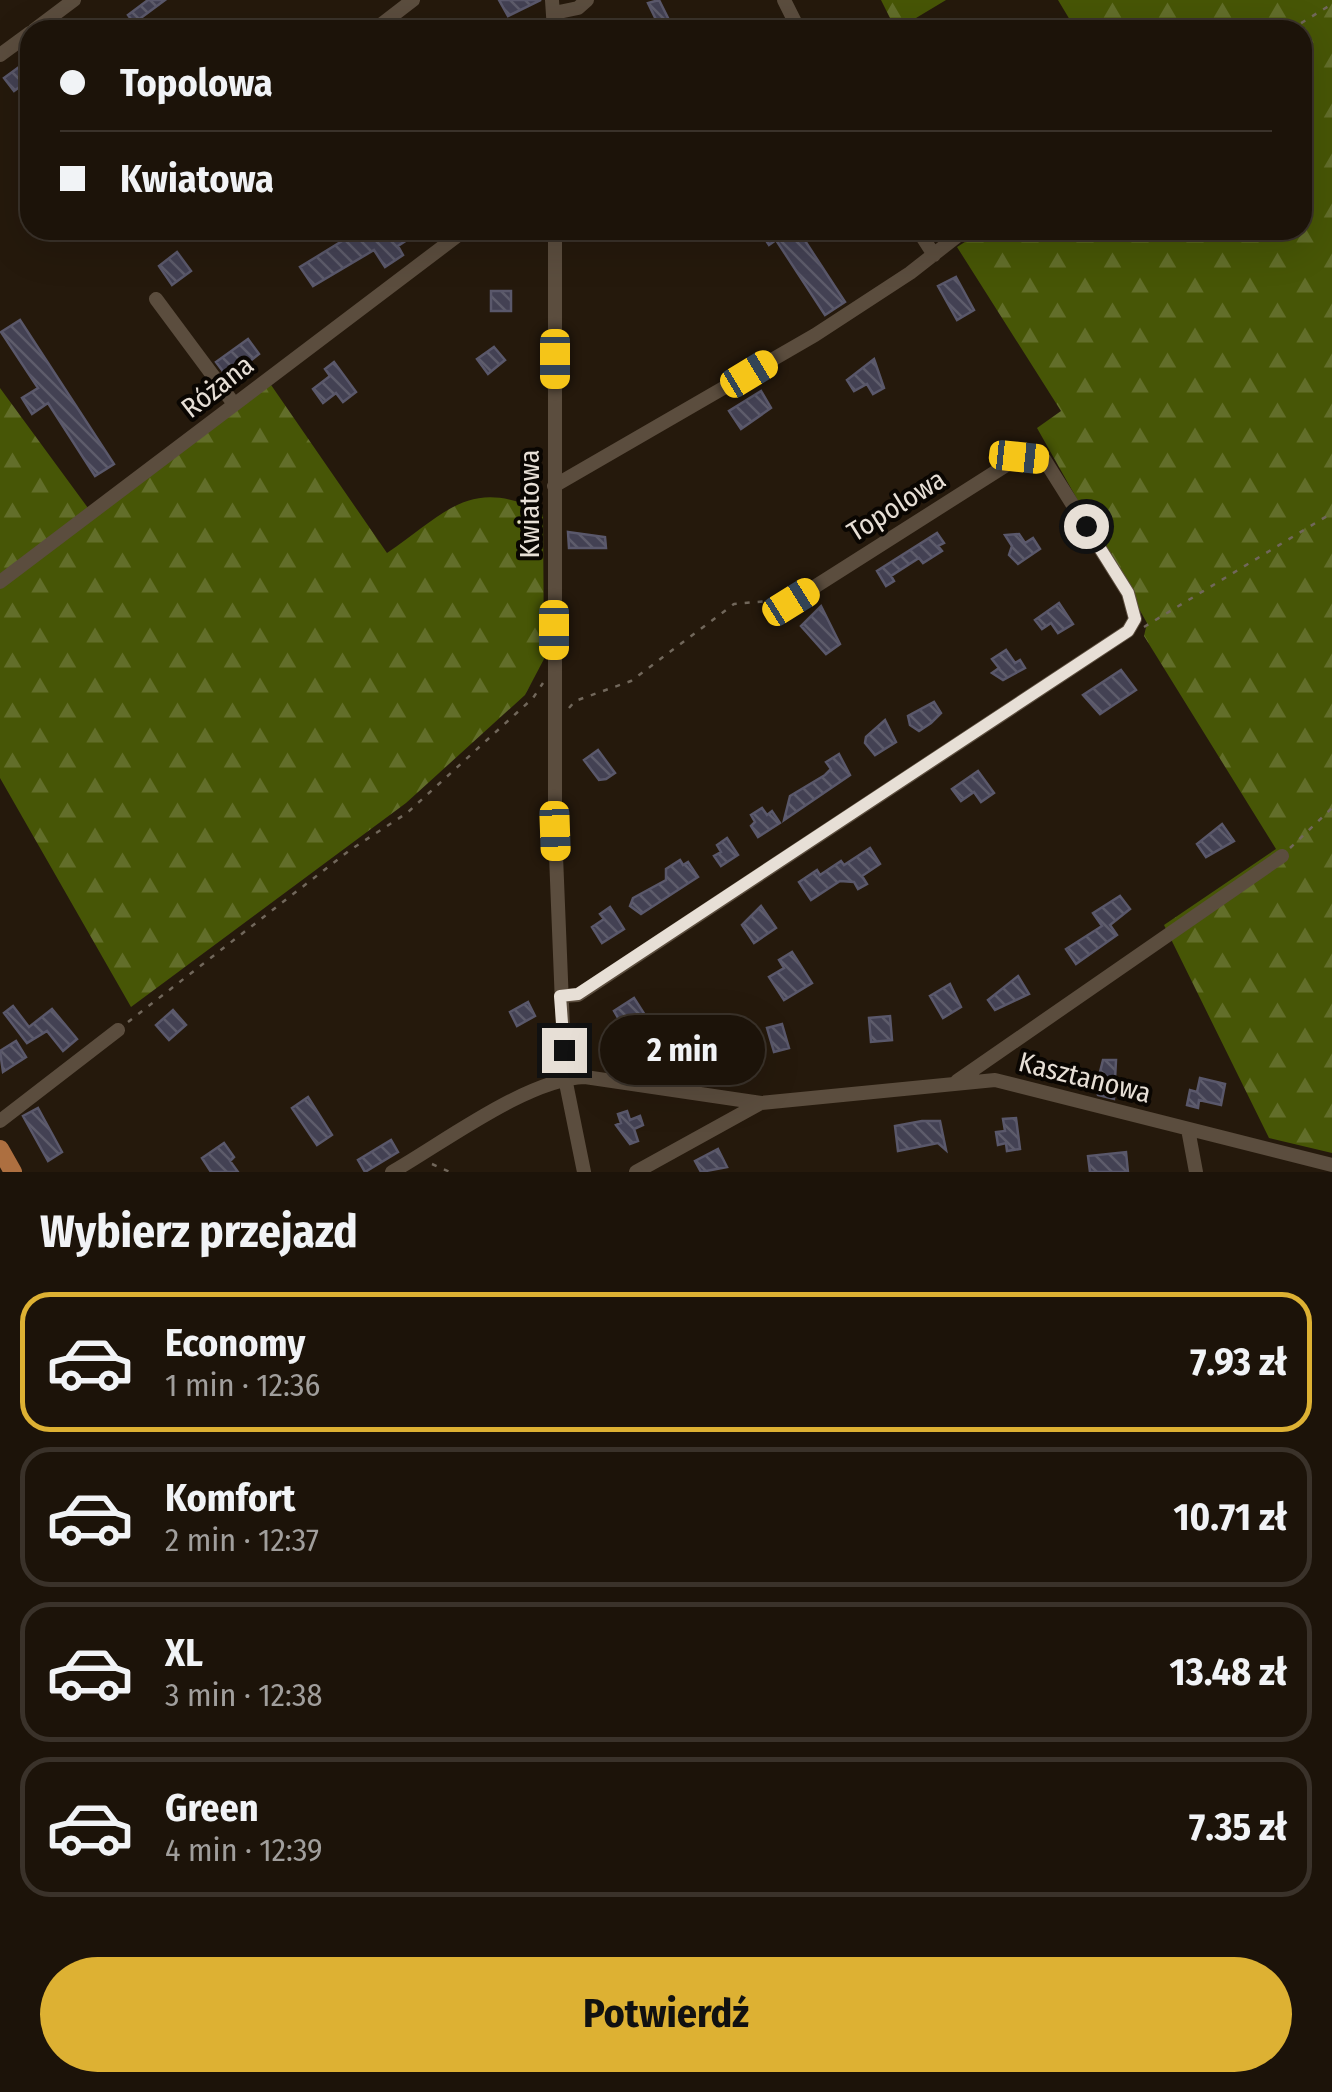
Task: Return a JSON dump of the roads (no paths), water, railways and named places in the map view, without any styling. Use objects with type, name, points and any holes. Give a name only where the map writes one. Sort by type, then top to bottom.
[{"type":"main road","points":[[0,1149],[13,1172]]},
{"type":"street","points":[[47,20],[73,0]]},
{"type":"street","points":[[387,20],[413,0]]},
{"type":"street","points":[[553,7],[578,8],[588,0]]},
{"type":"street","name":"Różana","points":[[0,582],[451,240]]},
{"type":"street","name":"Kwiatowa","points":[[554,240],[554,666],[560,996],[565,1078],[584,1172]]},
{"type":"street","points":[[924,240],[934,255]]},
{"type":"street","points":[[554,486],[815,335],[953,240]]},
{"type":"street","points":[[156,300],[234,404]]},
{"type":"street","name":"Topolowa","points":[[560,996],[578,994],[1131,625],[1128,593],[1044,459],[1019,457],[775,612]]},
{"type":"street","points":[[952,1084],[1282,856]]},
{"type":"street","points":[[0,1121],[118,1030]]},
{"type":"street","points":[[392,1172],[502,1108],[565,1078]]},
{"type":"street","name":"Kasztanowa","points":[[565,1078],[760,1103],[995,1080],[1332,1165]]},
{"type":"street","name":"Kasztanowa","points":[[636,1172],[760,1103]]},
{"type":"street","points":[[1188,1129],[1196,1172]]}]
